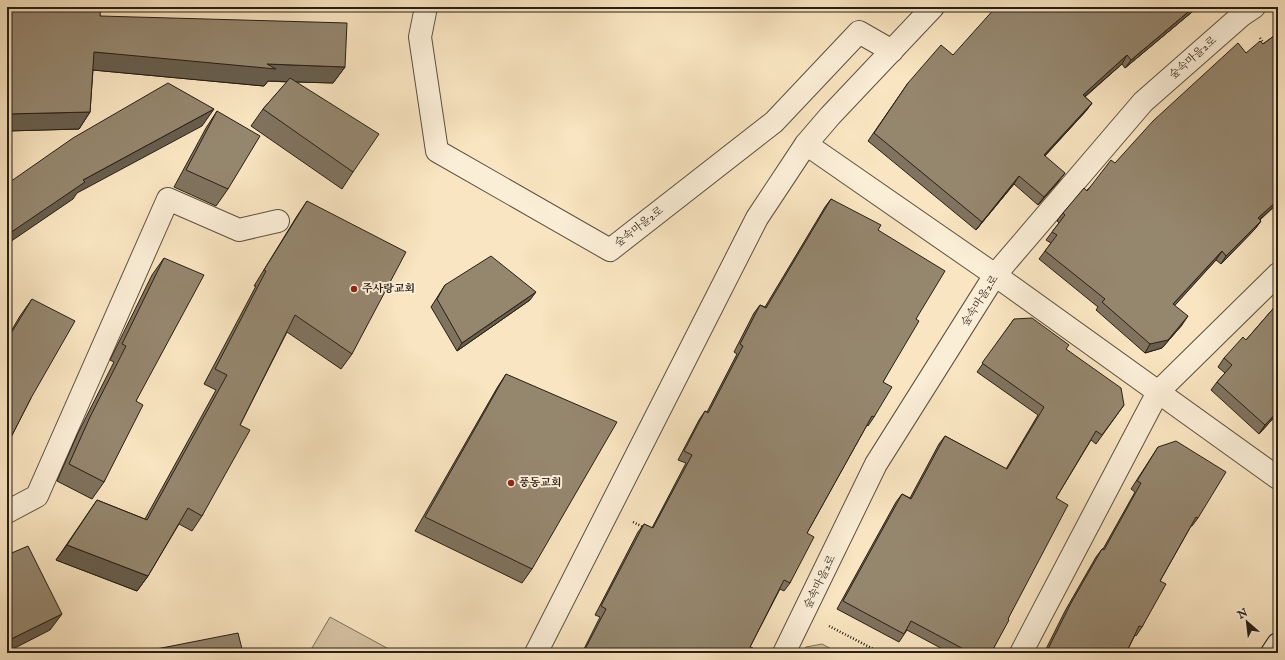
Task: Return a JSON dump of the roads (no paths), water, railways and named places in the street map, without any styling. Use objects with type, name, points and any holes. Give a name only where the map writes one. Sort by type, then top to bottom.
[{"type":"street","name":"숲속마을2로","points":[[426,7],[420,38],[437,151],[610,250],[774,122],[859,32],[892,51]]},
{"type":"street","points":[[536,653],[757,218],[806,144],[830,116],[933,7]]},
{"type":"street","name":"숲속마을2로","points":[[784,653],[805,613],[876,464],[995,275],[1143,102],[1242,15],[1254,7]]},
{"type":"street","points":[[806,144],[995,275],[1278,478]]},
{"type":"street","points":[[7,512],[37,496],[168,199],[239,230],[278,221]]},
{"type":"street","points":[[1021,653],[1158,392],[1278,274]]},
{"type":"street","points":[[1272,653],[1278,644]]},
{"type":"place","name":"주사랑교회","points":[[354,289]]},
{"type":"place","name":"풍동교회","points":[[511,483]]}]
